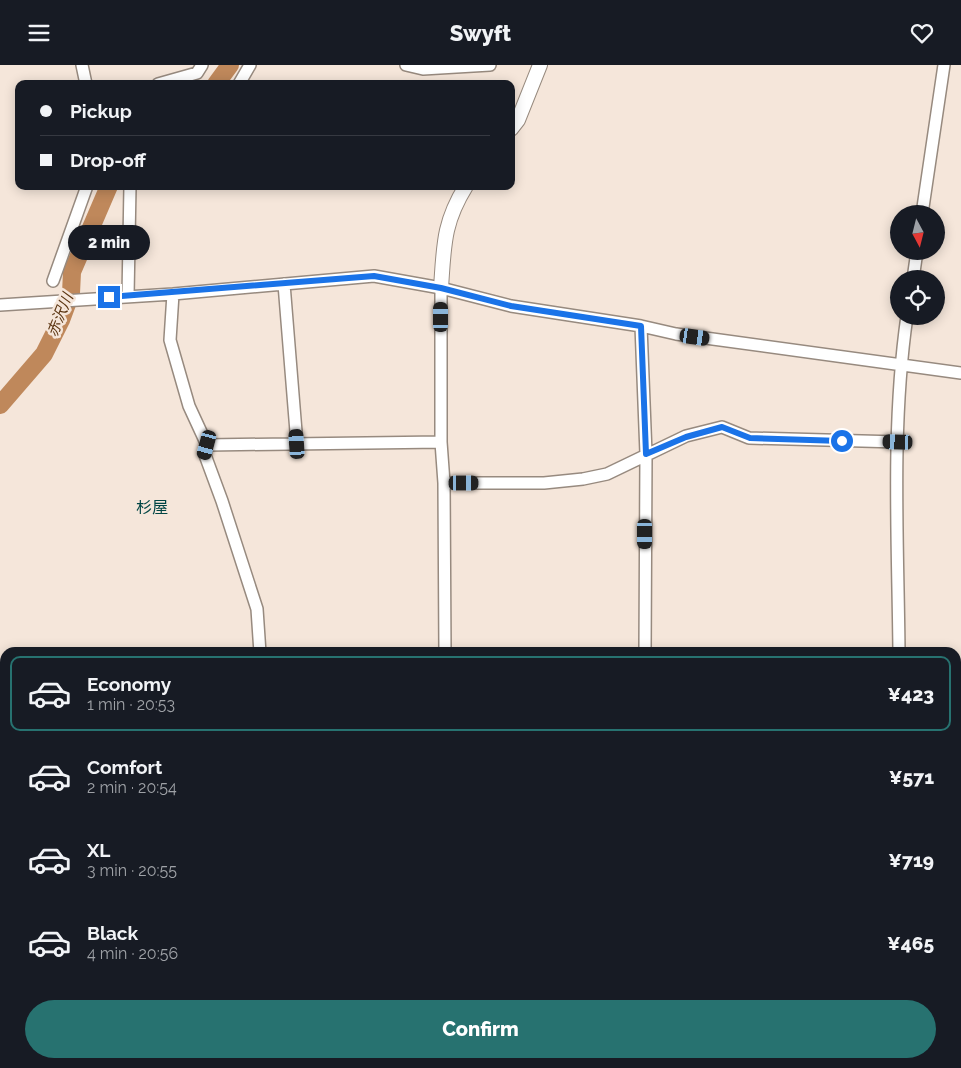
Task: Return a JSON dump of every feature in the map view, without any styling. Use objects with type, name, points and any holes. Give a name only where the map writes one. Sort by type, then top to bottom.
[{"type":"street","points":[[82,65],[85,80]]},
{"type":"street","points":[[172,80],[197,73],[202,65]]},
{"type":"street","points":[[241,80],[250,65]]},
{"type":"street","points":[[406,65],[423,69],[490,65]]},
{"type":"street","points":[[515,124],[540,65]]},
{"type":"street","points":[[923,205],[944,65]]},
{"type":"street","points":[[53,281],[87,190]]},
{"type":"street","points":[[128,296],[130,190]]},
{"type":"street","points":[[445,647],[444,483],[441,442],[441,288],[446,228],[453,207],[464,190]]},
{"type":"street","points":[[0,305],[173,294],[374,276],[441,288],[511,306],[641,326],[676,334],[961,373]]},
{"type":"street","points":[[284,284],[297,444]]},
{"type":"street","points":[[173,294],[170,340],[189,406],[207,445],[205,455],[222,501],[256,609],[259,647]]},
{"type":"street","points":[[899,647],[898,442],[900,365],[906,325]]},
{"type":"street","points":[[641,326],[646,454],[645,647]]},
{"type":"street","points":[[444,483],[544,483],[583,479],[607,474],[646,454],[686,437],[722,427],[750,438],[898,442]]},
{"type":"street","points":[[207,445],[441,442]]},
{"type":"waterway","name":"赤沢川","points":[[219,80],[230,65]]},
{"type":"waterway","name":"赤沢川","points":[[0,405],[44,354],[61,320],[71,293],[72,272],[107,190]]},
{"type":"district","name":"杉屋","points":[[152,507]]},
{"type":"route","points":[[109,297],[173,294],[374,276],[441,288],[469,297],[511,306],[641,326],[646,454],[686,437],[722,427],[750,438],[842,441]]}]
